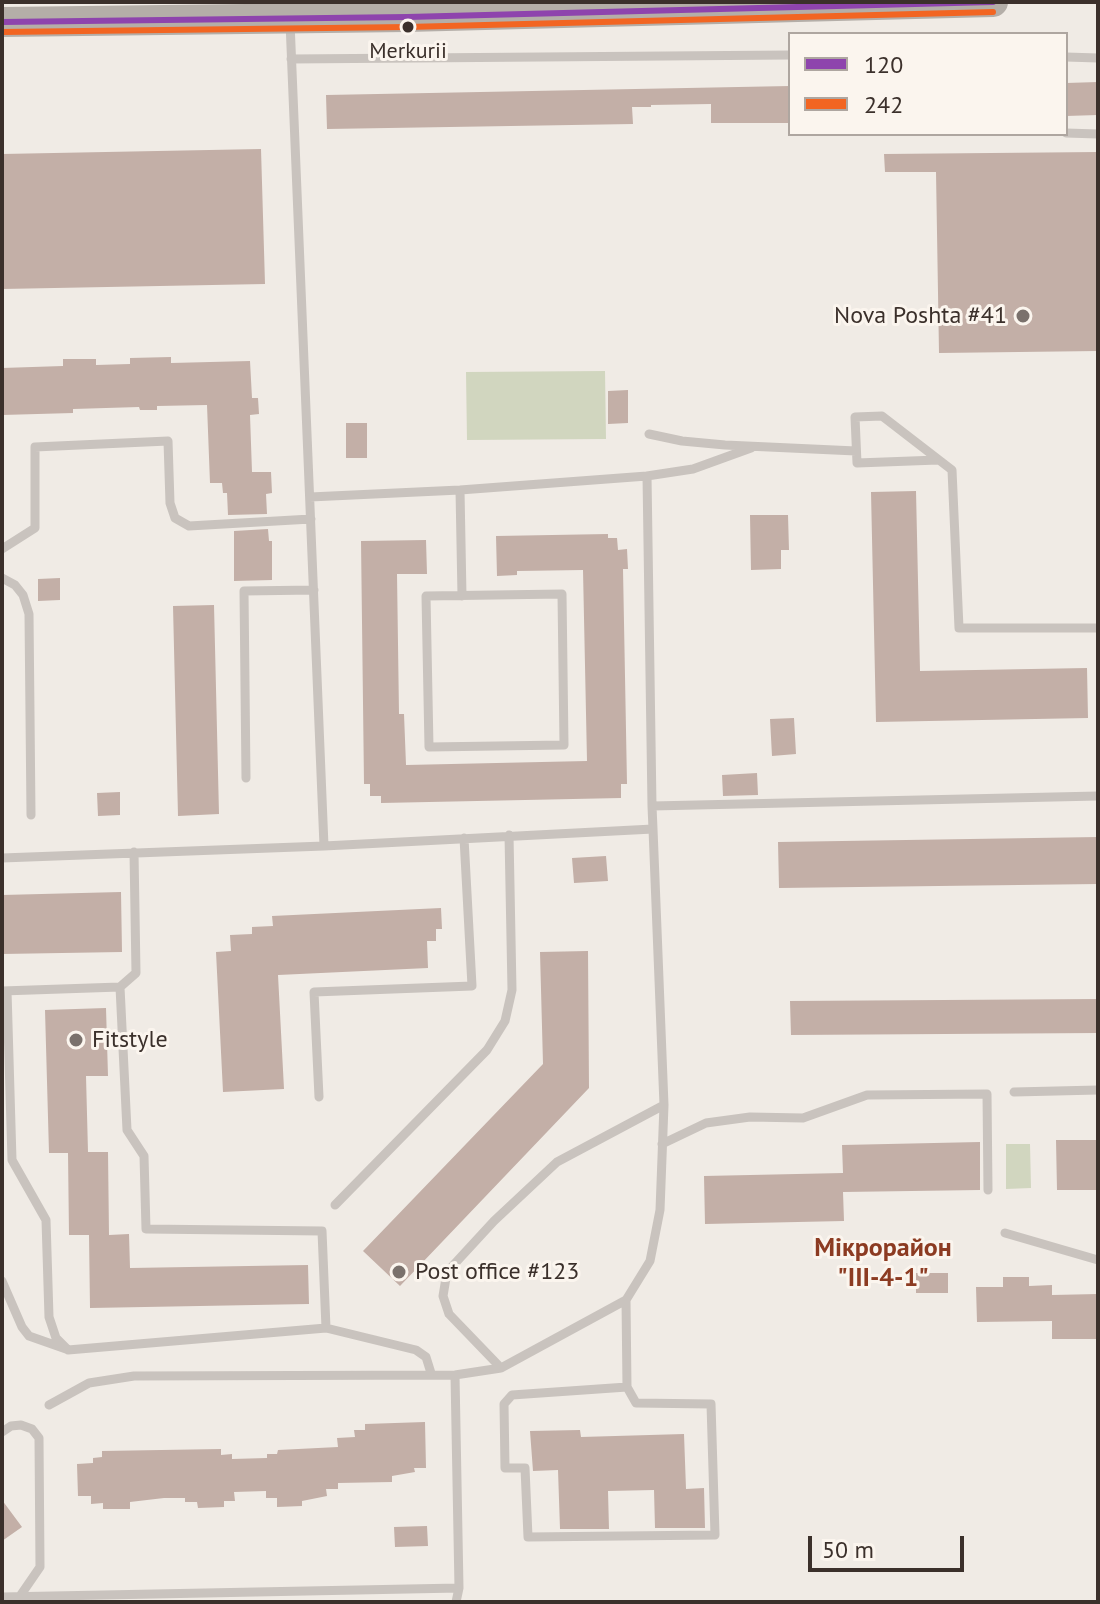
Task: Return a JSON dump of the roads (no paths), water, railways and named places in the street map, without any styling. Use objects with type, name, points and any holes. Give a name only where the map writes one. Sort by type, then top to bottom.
[{"type":"highway","points":[[2,22],[296,12],[407,17],[993,2]]},
{"type":"lane","points":[[296,12],[291,59],[324,846]]},
{"type":"lane","points":[[291,59],[788,55]]},
{"type":"lane","points":[[1068,57],[1098,58]]},
{"type":"lane","points":[[1068,133],[1098,134]]},
{"type":"lane","points":[[938,460],[857,463],[855,417],[882,416],[952,470],[959,628],[1098,628]]},
{"type":"lane","points":[[649,434],[682,441],[856,451]]},
{"type":"lane","points":[[2,549],[35,528],[35,447],[168,441],[170,503],[175,518],[189,526],[311,519]]},
{"type":"lane","points":[[310,497],[647,476],[693,469],[757,446]]},
{"type":"lane","points":[[49,1405],[89,1383],[134,1376],[455,1375],[501,1368],[626,1300],[650,1261],[656,1243],[664,1105],[652,806],[647,476]]},
{"type":"lane","points":[[460,490],[462,596]]},
{"type":"lane","points":[[2,578],[15,585],[23,595],[29,614],[31,815]]},
{"type":"lane","points":[[246,778],[244,591],[314,590]]},
{"type":"lane","points":[[562,594],[564,745],[429,747],[426,596],[462,596],[562,594]]},
{"type":"lane","points":[[652,806],[1098,796]]},
{"type":"lane","points":[[2,858],[653,829]]},
{"type":"lane","points":[[335,1205],[487,1050],[505,1021],[512,990],[509,835]]},
{"type":"lane","points":[[319,1097],[314,992],[472,986],[464,838]]},
{"type":"lane","points":[[68,1350],[56,1338],[49,1317],[46,1220],[12,1160],[4,991],[120,987],[136,973],[134,852]]},
{"type":"lane","points":[[120,987],[127,1130],[144,1156],[146,1229],[322,1231],[326,1328]]},
{"type":"lane","points":[[1014,1092],[1098,1090]]},
{"type":"lane","points":[[662,1144],[706,1123],[750,1117],[803,1118],[867,1095],[987,1094],[988,1190]]},
{"type":"lane","points":[[501,1368],[449,1314],[443,1296],[447,1272],[494,1221],[557,1162],[664,1105]]},
{"type":"lane","points":[[1005,1233],[1098,1260]]},
{"type":"lane","points":[[2,1281],[29,1336],[68,1350],[326,1328],[416,1350],[426,1357],[431,1373]]},
{"type":"lane","points":[[626,1300],[627,1387],[636,1403],[711,1404],[715,1535],[528,1537],[525,1468],[505,1468],[504,1404],[512,1395],[627,1387]]},
{"type":"lane","points":[[455,1375],[459,1588],[456,1602]]},
{"type":"lane","points":[[2,1432],[11,1426],[21,1425],[32,1429],[39,1438],[40,1567],[18,1599]]},
{"type":"lane","points":[[2,1597],[459,1588]]},
{"type":"place","name":"Merkurii","points":[[408,27]]},
{"type":"place","name":"Nova Poshta #41","points":[[1023,316]]},
{"type":"place","name":"Fitstyle","points":[[76,1040]]},
{"type":"place","name":"Post office #123","points":[[399,1272]]},
{"type":"district","name":"Мікрорайон \"ІІІ-4-1\"","points":[[883,1264]]}]
